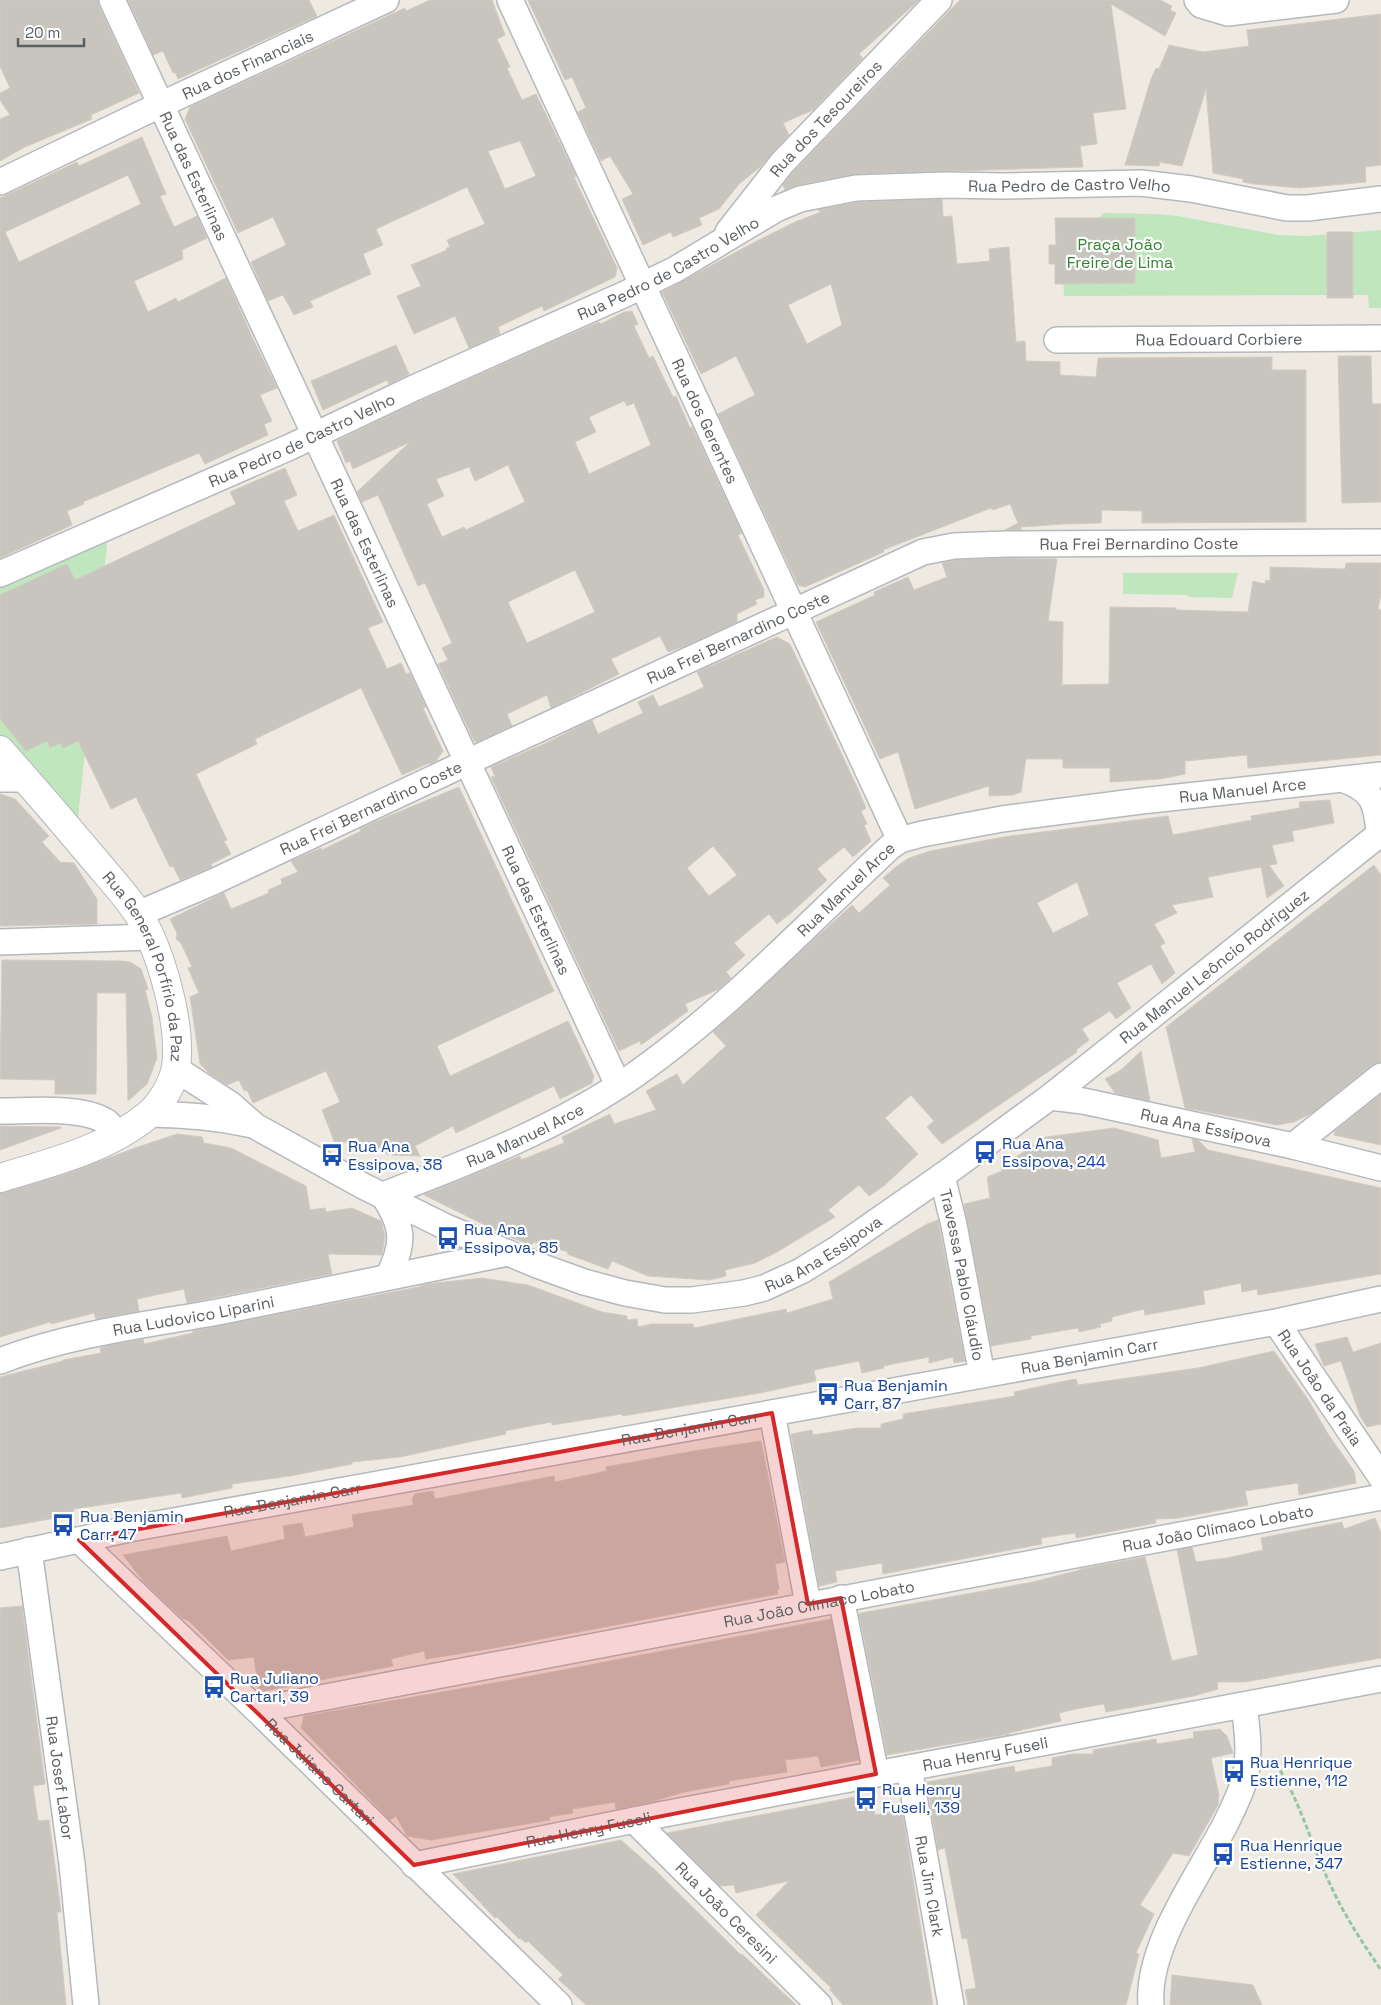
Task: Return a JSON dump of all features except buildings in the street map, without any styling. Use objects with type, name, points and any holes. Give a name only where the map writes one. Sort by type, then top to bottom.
[{"type":"street","name":"Rua das Esterlinas","points":[[112,0],[618,1085]]},
{"type":"street","name":"Rua dos Financiais","points":[[0,182],[161,104],[386,0]]},
{"type":"street","name":"Rua dos Gerentes","points":[[510,0],[644,285],[900,840]]},
{"type":"street","name":"Rua dos Tesoureiros","points":[[719,244],[782,163],[939,0]]},
{"type":"street","points":[[1197,0],[1200,5],[1228,13],[1336,0]]},
{"type":"street","name":"Rua Pedro de Castro Velho","points":[[0,574],[315,435],[644,285],[676,269],[784,205],[809,196],[856,188],[1141,183],[1191,189],[1287,208],[1308,208],[1381,199]]},
{"type":"street","name":"Rua Edouard Corbiere","points":[[1057,340],[1381,338]]},
{"type":"street","name":"Rua Frei Bernardino Coste","points":[[144,926],[213,882],[467,762],[923,552],[954,546],[1381,542]]},
{"type":"street","name":"Rua General Porfírio da Paz","points":[[0,750],[13,779],[82,844],[144,926],[159,957],[174,1020],[178,1047],[176,1069],[166,1092],[149,1114],[118,1136],[63,1159],[0,1178]]},
{"type":"street","name":"Rua Manuel Arce","points":[[383,1195],[536,1132],[618,1085],[672,1047],[741,987],[890,847],[900,840],[922,834],[1012,818],[1141,801],[1381,775]]},
{"type":"street","name":"Rua Manuel Leôncio Rodriguez","points":[[1050,1097],[1380,834],[1374,802],[1365,790],[1357,784],[1342,779]]},
{"type":"street","points":[[0,942],[144,926]]},
{"type":"street","name":"Rua Ana Essipova","points":[[176,1069],[230,1104],[255,1126],[383,1195],[446,1226],[508,1253],[584,1282],[625,1293],[665,1300],[724,1297],[764,1288],[801,1271],[837,1249],[942,1176],[1050,1097],[1083,1102],[1292,1146],[1381,1168]]},
{"type":"street","points":[[1292,1146],[1381,1076]]},
{"type":"street","points":[[0,1110],[80,1112],[96,1116],[107,1122],[118,1136]]},
{"type":"street","name":"Rua Ana Essipova","points":[[149,1114],[224,1118],[255,1126]]},
{"type":"street","name":"Travessa Pablo Cláudio","points":[[942,1176],[954,1225],[982,1375]]},
{"type":"street","points":[[383,1195],[396,1214],[400,1229],[399,1248],[388,1277]]},
{"type":"street","name":"Rua Ludovico Liparini","points":[[0,1361],[26,1351],[92,1336],[508,1253]]},
{"type":"street","name":"Rua Benjamin Carr","points":[[0,1556],[129,1529],[1276,1322],[1381,1299]]},
{"type":"street","name":"Rua João da Praia","points":[[1276,1322],[1381,1477]]},
{"type":"street","points":[[772,1413],[808,1604]]},
{"type":"street","name":"Rua João Clímaco Lobato","points":[[257,1710],[808,1604],[1381,1497]]},
{"type":"street","name":"Rua Juliano Cartari","points":[[79,1540],[257,1710],[559,2005]]},
{"type":"street","name":"Rua Josef Labor","points":[[29,1550],[72,1864],[86,2005]]},
{"type":"street","points":[[841,1598],[876,1774]]},
{"type":"street","name":"Rua Henry Fuseli","points":[[414,1864],[634,1820],[1381,1678]]},
{"type":"street","points":[[1151,2005],[1153,1975],[1162,1944],[1175,1915],[1235,1805],[1246,1774],[1248,1741],[1244,1705]]},
{"type":"street","name":"Rua Jim Clark","points":[[909,1768],[950,2005]]},
{"type":"street","name":"Rua João Ceresini","points":[[634,1820],[819,2005]]},
{"type":"path","points":[[1271,1757],[1284,1776],[1330,1884],[1351,1925],[1381,1970]]},
{"type":"highlighted area","points":[[772,1413],[808,1604],[841,1598],[876,1774],[414,1865],[79,1540]]},
{"type":"green space","name":"Praça João Freire de Lima","points":[[1104,213],[1178,216],[1278,235],[1307,236],[1381,230],[1381,308],[1369,308],[1368,295],[1064,296],[1062,256]]},
{"type":"green space","points":[[109,526],[76,837],[0,742],[0,572]]},
{"type":"green space","points":[[1123,573],[1238,573],[1232,598],[1123,594]]},
{"type":"place","name":"Rua Ana Essipova, 244","points":[[985,1152]]},
{"type":"place","name":"Rua Ana Essipova, 38","points":[[332,1155]]},
{"type":"place","name":"Rua Ana Essipova, 85","points":[[448,1238]]},
{"type":"place","name":"Rua Benjamin Carr, 87","points":[[828,1394]]},
{"type":"place","name":"Rua Benjamin Carr, 47","points":[[63,1525]]},
{"type":"place","name":"Rua Juliano Cartari, 39","points":[[214,1687]]},
{"type":"place","name":"Rua Henrique Estienne, 112","points":[[1234,1771]]},
{"type":"place","name":"Rua Henry Fuseli, 139","points":[[866,1798]]},
{"type":"place","name":"Rua Henrique Estienne, 347","points":[[1223,1854]]}]
